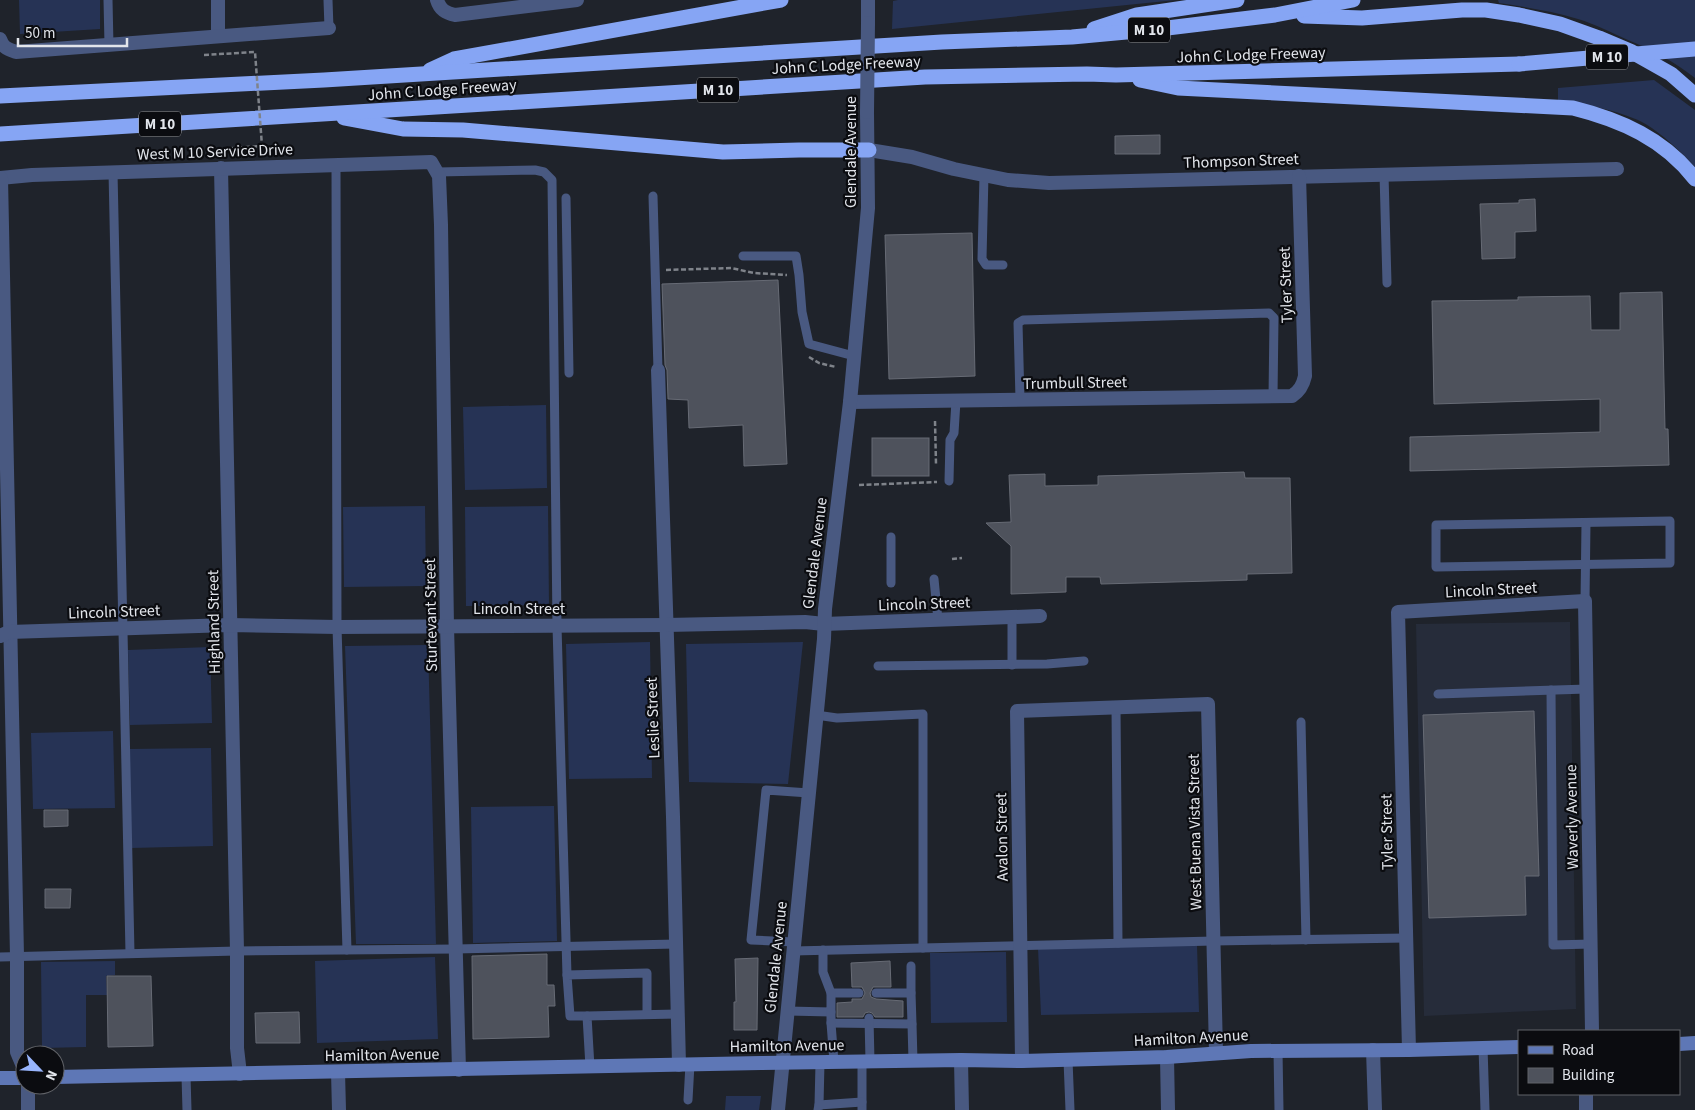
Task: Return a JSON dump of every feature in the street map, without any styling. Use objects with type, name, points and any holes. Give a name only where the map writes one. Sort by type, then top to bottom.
[{"type":"highway","points":[[419,74],[454,60],[781,0]]},
{"type":"highway","points":[[1072,37],[1137,15],[1237,0]]},
{"type":"highway","name":"John C Lodge Freeway","points":[[0,96],[419,74],[942,42],[1072,37],[1158,30],[1275,15],[1354,0]]},
{"type":"highway","points":[[1275,15],[1362,18],[1462,10],[1486,10],[1519,15],[1560,24],[1632,52],[1671,74],[1695,95]]},
{"type":"highway","name":"John C Lodge Freeway","points":[[0,134],[925,77],[1087,74],[1116,76],[1519,64],[1695,48]]},
{"type":"highway","points":[[1116,76],[1178,88],[1573,108],[1603,116],[1648,137],[1672,154],[1695,179]]},
{"type":"highway","points":[[320,114],[403,129],[463,130],[723,152],[869,150]]},
{"type":"main road","points":[[1680,1044],[1695,1043]]},
{"type":"main road","name":"Hamilton Avenue","points":[[65,1077],[186,1076],[685,1064],[961,1060],[1022,1061],[1167,1057],[1278,1051],[1518,1047]]},
{"type":"main road","points":[[0,1078],[15,1078]]},
{"type":"street","points":[[218,0],[218,36]]},
{"type":"street","points":[[440,5],[447,14],[456,15],[546,2],[577,0]]},
{"type":"street","name":"Glendale Avenue","points":[[778,1110],[824,624],[850,402],[868,208],[868,0]]},
{"type":"street","points":[[4,44],[16,52],[329,28]]},
{"type":"street","name":"Thompson Street","points":[[869,150],[912,157],[954,169],[1008,180],[1049,183],[1617,170]]},
{"type":"street","name":"West M 10 Service Drive","points":[[1,178],[32,175],[336,165],[434,167]]},
{"type":"street","name":"Sturtevant Street","points":[[434,167],[439,176],[441,225],[447,626],[459,1070]]},
{"type":"street","name":"Highland Street","points":[[221,168],[237,951],[237,1048],[240,1074]]},
{"type":"street","name":"Tyler Street","points":[[1298,392],[1305,376],[1299,176]]},
{"type":"street","points":[[1,178],[5,634],[16,956],[17,1045]]},
{"type":"street","name":"Leslie Street","points":[[658,370],[678,1014],[685,1064]]},
{"type":"street","name":"Trumbull Street","points":[[850,402],[1273,398],[1292,396],[1298,392]]},
{"type":"street","name":"Lincoln Street","points":[[1398,612],[1585,601]]},
{"type":"street","name":"Waverly Avenue","points":[[1585,601],[1592,1030]]},
{"type":"street","name":"Tyler Street","points":[[1398,612],[1409,1050]]},
{"type":"street","name":"Lincoln Street","points":[[5,634],[230,625],[337,627],[666,625],[805,622],[824,624],[1040,616]]},
{"type":"street","name":"West Buena Vista Street","points":[[1116,707],[1208,704],[1216,1053]]},
{"type":"street","name":"Avalon Street","points":[[1022,1061],[1018,712],[1116,707]]},
{"type":"street","points":[[1373,1050],[1375,1110]]},
{"type":"street","points":[[1167,1057],[1168,1110]]},
{"type":"street","points":[[961,1060],[962,1110]]},
{"type":"street","points":[[338,1072],[339,1110]]},
{"type":"street","points":[[28,1095],[28,1110]]},
{"type":"street","points":[[1586,1095],[1586,1110]]},
{"type":"lane","points":[[108,0],[110,45]]},
{"type":"lane","points":[[328,0],[329,28]]},
{"type":"lane","points":[[336,165],[337,627],[347,950]]},
{"type":"lane","points":[[434,167],[535,170],[544,172],[552,180],[557,626],[566,946],[570,1016],[678,1014]]},
{"type":"lane","points":[[113,172],[130,953]]},
{"type":"lane","points":[[1384,174],[1387,283]]},
{"type":"lane","points":[[984,175],[982,259],[986,265],[1003,265]]},
{"type":"lane","points":[[653,196],[658,370]]},
{"type":"lane","points":[[566,198],[571,295],[569,373]]},
{"type":"lane","points":[[743,256],[796,256],[800,275],[802,312],[809,344],[854,356]]},
{"type":"lane","points":[[554,295],[571,295]]},
{"type":"lane","points":[[1020,400],[1018,323],[1023,320],[1269,313],[1274,318],[1273,398]]},
{"type":"lane","points":[[950,481],[950,440],[954,433],[956,401]]},
{"type":"lane","points":[[1670,521],[1670,563],[1586,566],[1436,567],[1436,525],[1670,521]]},
{"type":"lane","points":[[1585,601],[1586,523]]},
{"type":"lane","points":[[891,537],[892,583]]},
{"type":"lane","points":[[934,579],[938,620]]},
{"type":"lane","points":[[1012,617],[1012,665]]},
{"type":"lane","points":[[878,666],[1012,665],[1084,661]]},
{"type":"lane","points":[[1438,694],[1587,689]]},
{"type":"lane","points":[[1551,690],[1552,946],[1591,944]]},
{"type":"lane","points":[[1116,707],[1118,943]]},
{"type":"lane","points":[[816,715],[837,718],[923,714],[923,948]]},
{"type":"lane","points":[[1301,722],[1306,940]]},
{"type":"lane","points":[[809,793],[766,790],[751,940],[823,950],[1406,938]]},
{"type":"lane","points":[[0,957],[676,944]]},
{"type":"lane","points":[[823,950],[822,972],[831,993],[832,1023],[818,1107],[862,1106],[869,1021]]},
{"type":"lane","points":[[910,966],[913,1061]]},
{"type":"lane","points":[[567,975],[647,973],[647,1014]]},
{"type":"lane","points":[[831,993],[855,996]]},
{"type":"lane","points":[[882,996],[911,993]]},
{"type":"lane","points":[[788,1011],[831,1012]]},
{"type":"lane","points":[[587,1016],[590,1066]]},
{"type":"lane","points":[[832,1023],[886,1021],[912,1024]]},
{"type":"lane","points":[[1483,1047],[1485,1110]]},
{"type":"lane","points":[[1278,1051],[1279,1110]]},
{"type":"lane","points":[[1068,1060],[1070,1110]]},
{"type":"lane","points":[[685,1064],[688,1100]]},
{"type":"lane","points":[[186,1076],[187,1110]]},
{"type":"path","points":[[204,55],[255,52],[262,146],[205,150]]},
{"type":"path","points":[[664,270],[731,268],[754,273],[794,275]]},
{"type":"path","points":[[804,350],[809,357],[819,364],[836,366]]},
{"type":"path","points":[[935,421],[936,465]]},
{"type":"path","points":[[859,486],[937,483],[937,474]]},
{"type":"path","points":[[952,559],[962,558]]},
{"type":"shaded area","points":[[19,0],[100,0],[100,29],[20,34]]},
{"type":"shaded area","points":[[1176,0],[892,29],[893,1]]},
{"type":"shaded area","points":[[1498,0],[1695,0],[1695,78],[1654,52],[1591,23],[1548,11],[1499,3]]},
{"type":"shaded area","points":[[1654,80],[1695,110],[1695,167],[1668,141],[1638,120],[1598,107],[1558,100],[1558,88]]},
{"type":"shaded area","points":[[546,405],[547,488],[465,490],[463,407]]},
{"type":"shaded area","points":[[425,506],[426,586],[344,587],[343,507]]},
{"type":"shaded area","points":[[548,506],[549,605],[466,606],[465,507]]},
{"type":"shaded area","points":[[1570,622],[1576,1009],[1424,1016],[1416,624]]},
{"type":"shaded area","points":[[650,642],[652,778],[569,779],[566,644]]},
{"type":"shaded area","points":[[803,642],[788,784],[689,782],[686,644]]},
{"type":"shaded area","points":[[428,645],[436,944],[356,944],[345,646]]},
{"type":"shaded area","points":[[210,647],[212,723],[130,725],[128,650]]},
{"type":"shaded area","points":[[113,731],[115,808],[33,809],[31,733]]},
{"type":"shaded area","points":[[211,748],[213,846],[131,848],[129,749]]},
{"type":"shaded area","points":[[554,806],[557,941],[473,943],[471,807]]},
{"type":"shaded area","points":[[1197,945],[1199,1012],[1041,1015],[1038,948]]},
{"type":"shaded area","points":[[1006,952],[1007,1022],[931,1023],[930,953]]},
{"type":"shaded area","points":[[435,957],[438,1039],[317,1043],[315,961]]},
{"type":"shaded area","points":[[115,961],[115,975],[106,976],[107,995],[86,995],[86,1047],[42,1045],[41,962]]},
{"type":"shaded area","points":[[726,1096],[761,1096],[759,1110],[725,1110]]},
{"type":"building","points":[[1160,135],[1160,154],[1115,154],[1115,136]]},
{"type":"building","points":[[1535,199],[1536,231],[1515,232],[1515,258],[1482,259],[1480,204],[1519,203],[1519,200]]},
{"type":"building","points":[[972,233],[975,376],[889,379],[885,235]]},
{"type":"building","points":[[778,280],[787,464],[744,466],[743,425],[689,428],[688,400],[668,399],[662,284]]},
{"type":"building","points":[[1662,292],[1665,429],[1668,429],[1669,465],[1410,471],[1410,437],[1600,432],[1600,399],[1434,404],[1432,301],[1518,300],[1518,297],[1590,296],[1591,330],[1620,330],[1620,293]]},
{"type":"building","points":[[872,438],[929,438],[929,476],[872,476]]},
{"type":"building","points":[[1244,472],[1245,478],[1290,478],[1292,573],[1247,574],[1247,580],[1101,584],[1100,577],[1066,577],[1066,592],[1011,594],[1011,546],[986,523],[1011,522],[1009,475],[1045,474],[1045,486],[1098,485],[1098,476]]},
{"type":"building","points":[[1534,711],[1539,876],[1525,876],[1526,915],[1429,918],[1423,715]]},
{"type":"building","points":[[44,810],[68,810],[68,826],[44,827]]},
{"type":"building","points":[[45,889],[71,889],[70,908],[45,908]]},
{"type":"building","points":[[547,954],[547,985],[554,985],[555,1006],[548,1006],[549,1037],[473,1039],[472,956]]},
{"type":"building","points":[[758,958],[757,1030],[734,1030],[734,1002],[736,1002],[735,959]]},
{"type":"building","points":[[890,961],[891,987],[873,987],[870,993],[871,997],[876,999],[903,1001],[903,1017],[875,1017],[869,1012],[865,1013],[863,1017],[837,1017],[837,1003],[852,1002],[852,999],[862,999],[865,993],[862,987],[852,987],[851,963]]},
{"type":"building","points":[[107,976],[151,976],[153,1046],[108,1047]]},
{"type":"building","points":[[299,1012],[300,1043],[256,1043],[255,1013]]}]
